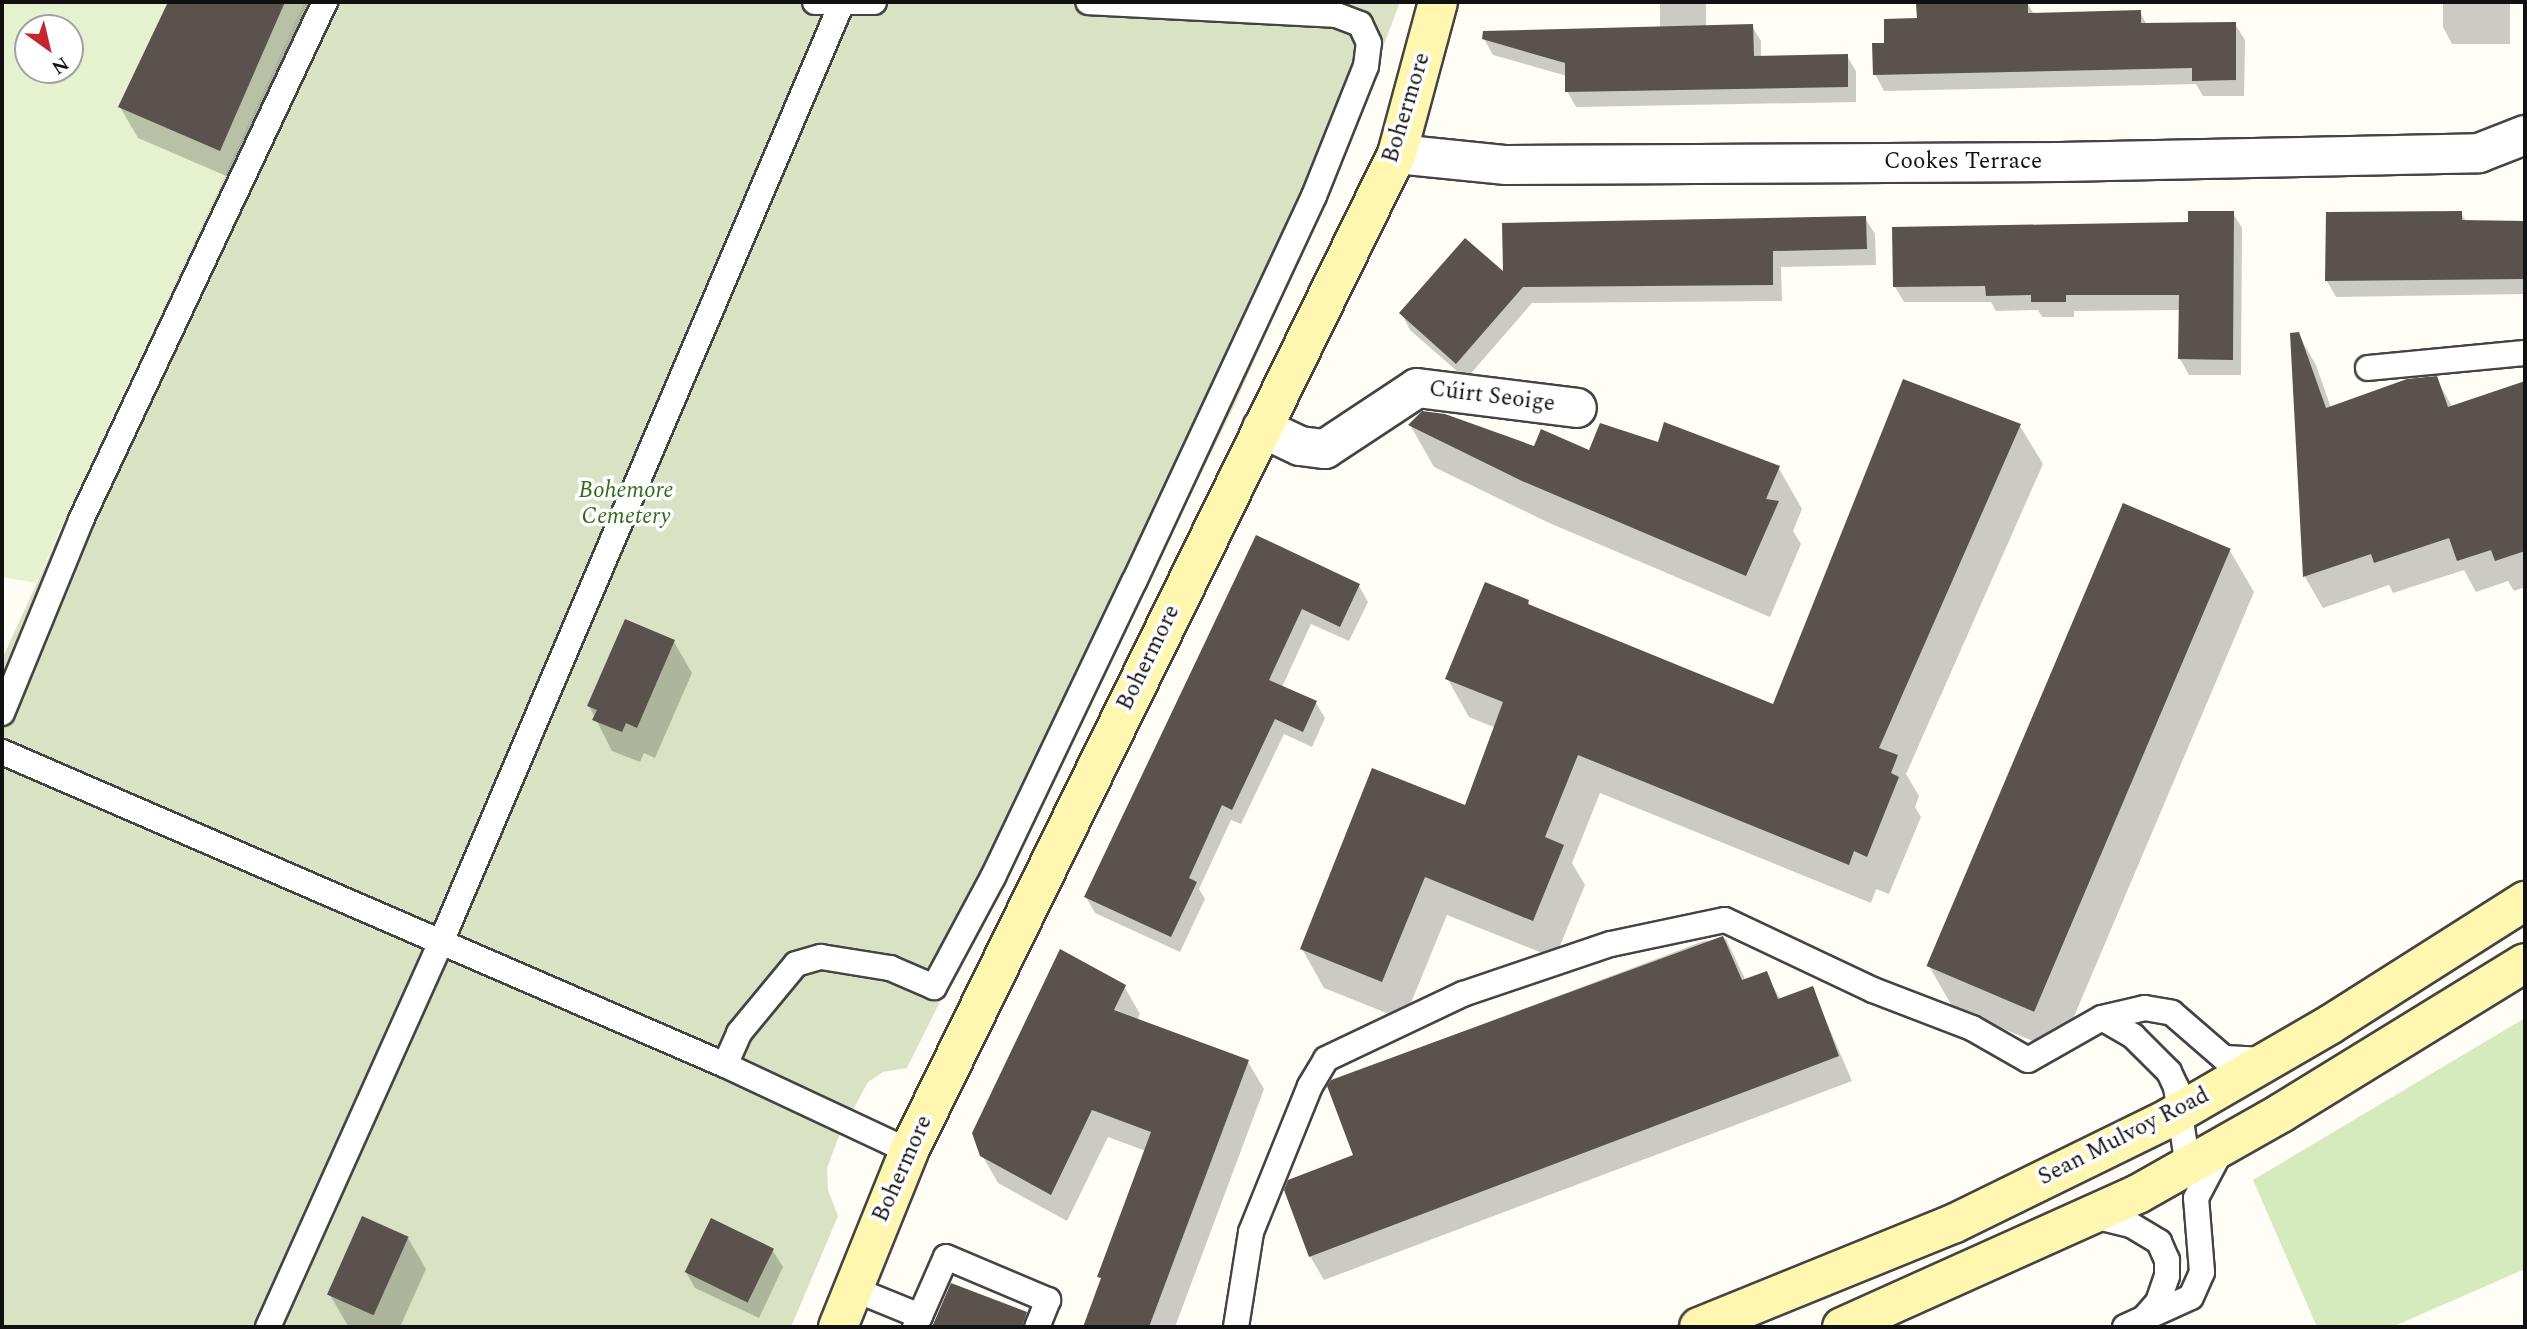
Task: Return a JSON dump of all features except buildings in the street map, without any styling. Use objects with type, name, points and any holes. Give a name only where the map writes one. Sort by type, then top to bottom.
[{"type":"main road","name":"Bohermore","points":[[841,1313],[909,1151],[1397,154],[1438,2]]},
{"type":"main road","name":"Sean Mulvoy Road","points":[[1699,1327],[1953,1224],[2180,1111],[2268,1060],[2525,901]]},
{"type":"main road","points":[[1842,1327],[2094,1216],[2188,1167],[2525,963]]},
{"type":"street","name":"Cookes Terrace","points":[[1397,154],[1506,165],[2074,161],[2479,153],[2525,135]]},
{"type":"street","name":"Cúirt Seoige","points":[[1262,428],[1300,446],[1325,449],[1417,388],[1577,408]]},
{"type":"lane","points":[[2,713],[81,520],[325,2]]},
{"type":"lane","points":[[815,2],[841,5],[874,2]]},
{"type":"lane","points":[[724,1065],[739,1033],[796,964],[821,957],[890,968],[934,987],[993,877],[1134,582],[1314,197],[1366,66],[1369,43],[1360,24],[1336,15],[1088,2]]},
{"type":"lane","points":[[268,1327],[441,942],[841,5]]},
{"type":"lane","points":[[2368,369],[2525,353]]},
{"type":"lane","points":[[2,752],[724,1065],[909,1151]]},
{"type":"lane","points":[[1236,1327],[1251,1232],[1310,1086],[1326,1059],[1463,994],[1611,944],[1725,920],[1873,990],[1972,1028],[2028,1060],[2102,1018],[2145,1008],[2172,1013],[2224,1058],[2268,1060]]},
{"type":"lane","points":[[2102,1018],[2157,1056],[2176,1087],[2188,1167]]},
{"type":"lane","points":[[2134,1323],[2191,1297],[2202,1272],[2196,1234],[2196,1198],[2224,1146]]},
{"type":"lane","points":[[2094,1216],[2131,1225],[2159,1242],[2167,1260],[2167,1276],[2158,1302],[2134,1323]]},
{"type":"lane","points":[[841,1313],[918,1322],[946,1257],[1048,1300],[1037,1327]]},
{"type":"green space","points":[[2,2],[304,2],[36,583],[2,577]]},
{"type":"green space","name":"Bohemore Cemetery","points":[[304,2],[1400,2],[1325,201],[1235,404],[1083,716],[907,1068],[883,1072],[868,1082],[839,1136],[827,1168],[828,1190],[838,1216],[791,1327],[2,1327],[2,659]]},
{"type":"green space","points":[[2525,1018],[2525,1269],[2392,1327],[2317,1327],[2253,1180]]}]
